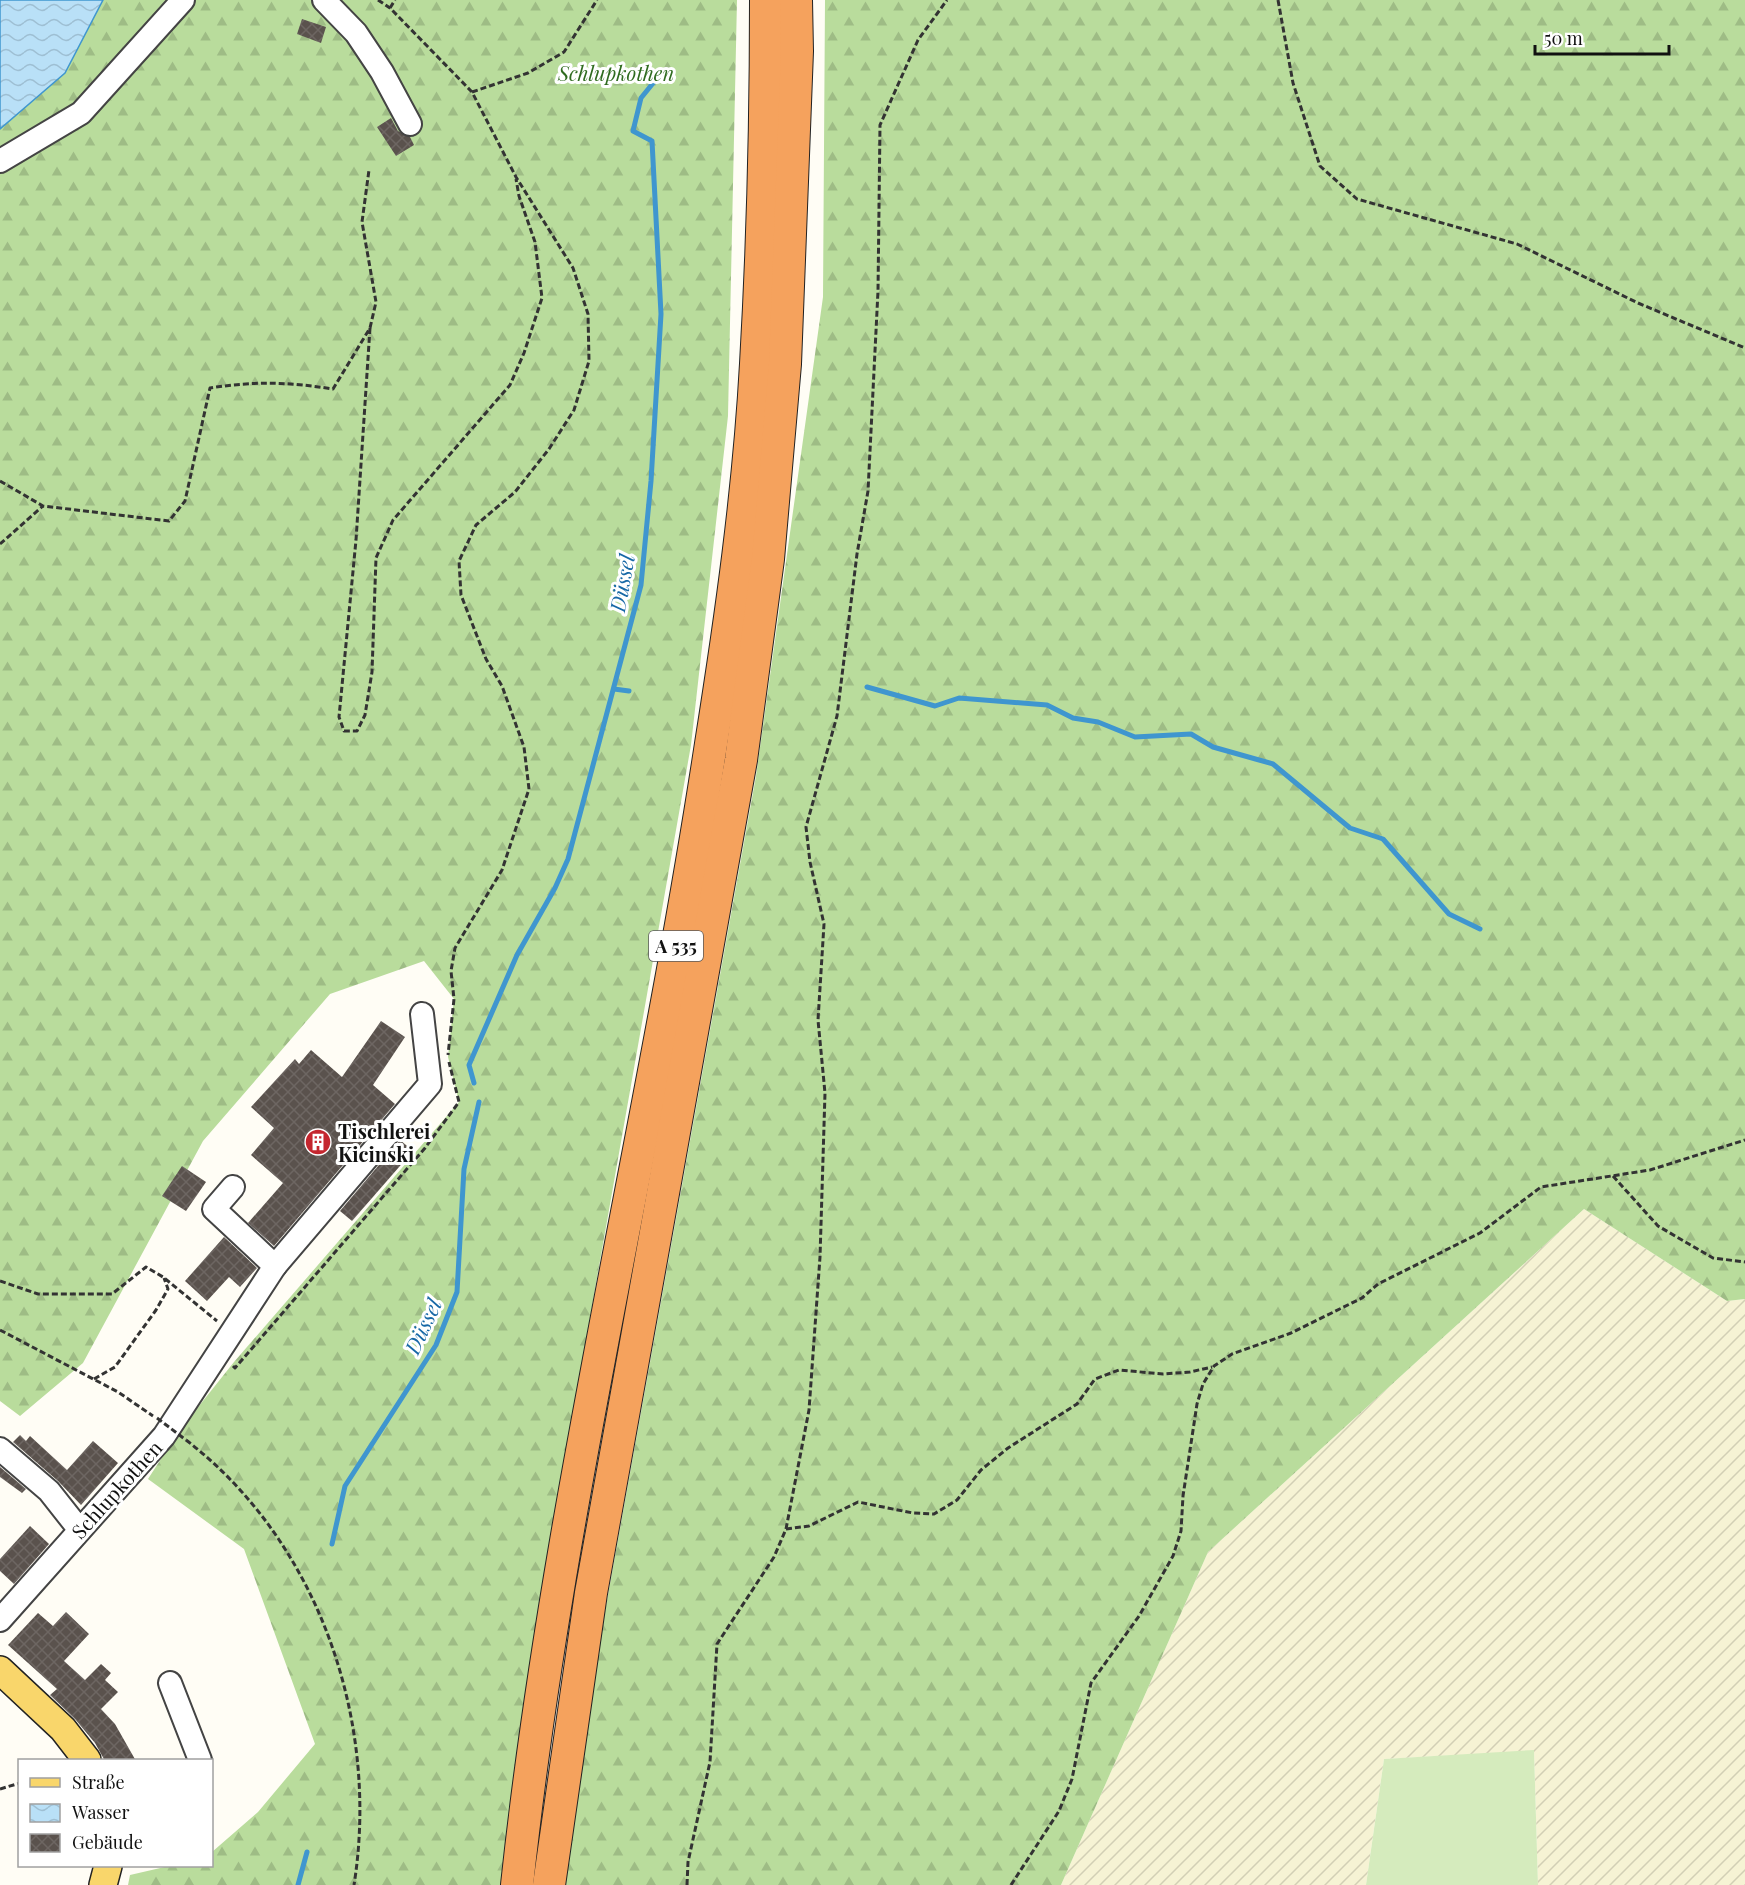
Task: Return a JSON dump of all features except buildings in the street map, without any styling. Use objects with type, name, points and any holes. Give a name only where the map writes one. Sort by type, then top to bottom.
[{"type":"highway","name":"A 535","points":[[517,1885],[557,1585],[642,1143],[711,747],[737,561],[756,366],[766,0]]},
{"type":"highway","name":"A 535","points":[[549,1885],[591,1593],[741,760],[768,559],[785,364],[797,51],[796,0]]},
{"type":"main road","points":[[0,1670],[63,1729],[86,1759]]},
{"type":"main road","points":[[103,1885],[108,1867]]},
{"type":"lane","points":[[0,161],[81,113],[183,0]]},
{"type":"lane","points":[[324,0],[356,33],[382,72],[410,124]]},
{"type":"lane","name":"Schlupkothen","points":[[0,1620],[164,1436],[275,1266],[430,1084],[422,1014]]},
{"type":"lane","points":[[233,1187],[214,1209],[275,1266]]},
{"type":"lane","points":[[0,1449],[49,1491],[79,1529]]},
{"type":"lane","points":[[170,1683],[199,1759]]},
{"type":"path","points":[[0,1281],[38,1294],[112,1294],[146,1267],[163,1276],[222,1326],[221,1350],[235,1368],[424,1148],[459,1102],[448,1057],[454,999],[451,971],[454,948],[502,870],[529,789],[524,747],[502,686],[486,659],[461,595],[459,561],[476,525],[515,492],[549,449],[574,410],[589,361],[588,314],[573,268],[516,177],[472,92],[390,8],[378,0]]},
{"type":"path","points":[[390,8],[395,0]]},
{"type":"path","points":[[472,92],[528,72],[564,52],[597,0]]},
{"type":"path","points":[[687,1885],[688,1862],[710,1762],[717,1644],[774,1557],[786,1529],[809,1410],[820,1257],[825,1093],[818,1020],[824,924],[810,862],[806,827],[837,716],[857,554],[868,491],[878,291],[880,125],[918,40],[947,0]]},
{"type":"path","points":[[1278,0],[1293,83],[1320,166],[1357,199],[1517,244],[1638,303],[1745,348]]},
{"type":"path","points":[[369,170],[362,222],[376,302],[370,328],[356,540],[339,717],[344,731],[357,731],[365,715],[372,672],[376,558],[393,520],[510,385],[524,353],[542,298],[535,242],[519,196],[516,177]]},
{"type":"path","points":[[0,480],[43,506],[169,521],[185,501],[210,388],[249,381],[285,381],[333,389],[370,328]]},
{"type":"path","points":[[0,544],[43,506]]},
{"type":"path","points":[[786,1529],[809,1526],[858,1502],[913,1514],[934,1514],[957,1500],[981,1470],[1008,1448],[1077,1404],[1095,1379],[1119,1370],[1163,1374],[1190,1372],[1214,1366],[1232,1354],[1292,1333],[1362,1298],[1378,1284],[1480,1233],[1541,1187],[1650,1170],[1745,1140]]},
{"type":"path","points":[[1613,1176],[1658,1226],[1713,1258],[1745,1262]]},
{"type":"path","points":[[94,1379],[115,1367],[156,1311],[168,1290],[163,1276]]},
{"type":"path","points":[[0,1330],[94,1379],[157,1418],[222,1470],[275,1534],[316,1607],[332,1645],[345,1686],[359,1756],[361,1804],[354,1885]]},
{"type":"path","points":[[1011,1885],[1059,1811],[1072,1779],[1091,1683],[1139,1616],[1173,1556],[1181,1531],[1183,1496],[1197,1404],[1203,1384],[1214,1366]]},
{"type":"path","points":[[0,1789],[18,1784]]},
{"type":"shaded area","points":[[1584,1209],[1727,1301],[1745,1299],[1745,1885],[1538,1885],[1534,1751],[1384,1759],[1366,1885],[1061,1885],[1208,1552]]},
{"type":"green space","points":[[103,0],[737,0],[728,416],[691,745],[564,1465],[504,1885],[128,1885],[130,1875],[165,1867],[213,1867],[213,1851],[258,1812],[315,1744],[244,1549],[148,1479],[179,1431],[234,1362],[459,1102],[448,1057],[454,999],[424,961],[330,994],[203,1141],[83,1363],[20,1416],[0,1401],[0,129],[64,73]]},
{"type":"green space","points":[[825,0],[1745,0],[1745,1299],[1727,1301],[1584,1209],[1208,1552],[1061,1885],[565,1885],[587,1711],[756,776],[823,297]]},
{"type":"green space","points":[[1534,1750],[1538,1885],[1366,1885],[1384,1759]]},
{"type":"water","points":[[0,0],[103,0],[65,73],[0,129]]},
{"type":"waterway","name":"Düssel","points":[[474,1083],[469,1065],[517,955],[555,888],[568,859],[641,585],[651,481],[661,314],[652,141],[633,131],[641,98],[658,77]]},
{"type":"waterway","points":[[867,687],[935,706],[959,698],[1047,705],[1073,718],[1098,722],[1135,737],[1191,734],[1213,747],[1273,764],[1350,828],[1383,839],[1449,914],[1480,929]]},
{"type":"waterway","points":[[614,689],[629,691]]},
{"type":"waterway","name":"Düssel","points":[[332,1544],[345,1486],[436,1345],[457,1292],[464,1169],[479,1102]]},
{"type":"waterway","name":"Düssel","points":[[298,1885],[307,1852]]},
{"type":"place","name":"Tischlerei Kicinski","points":[[318,1142]]}]
